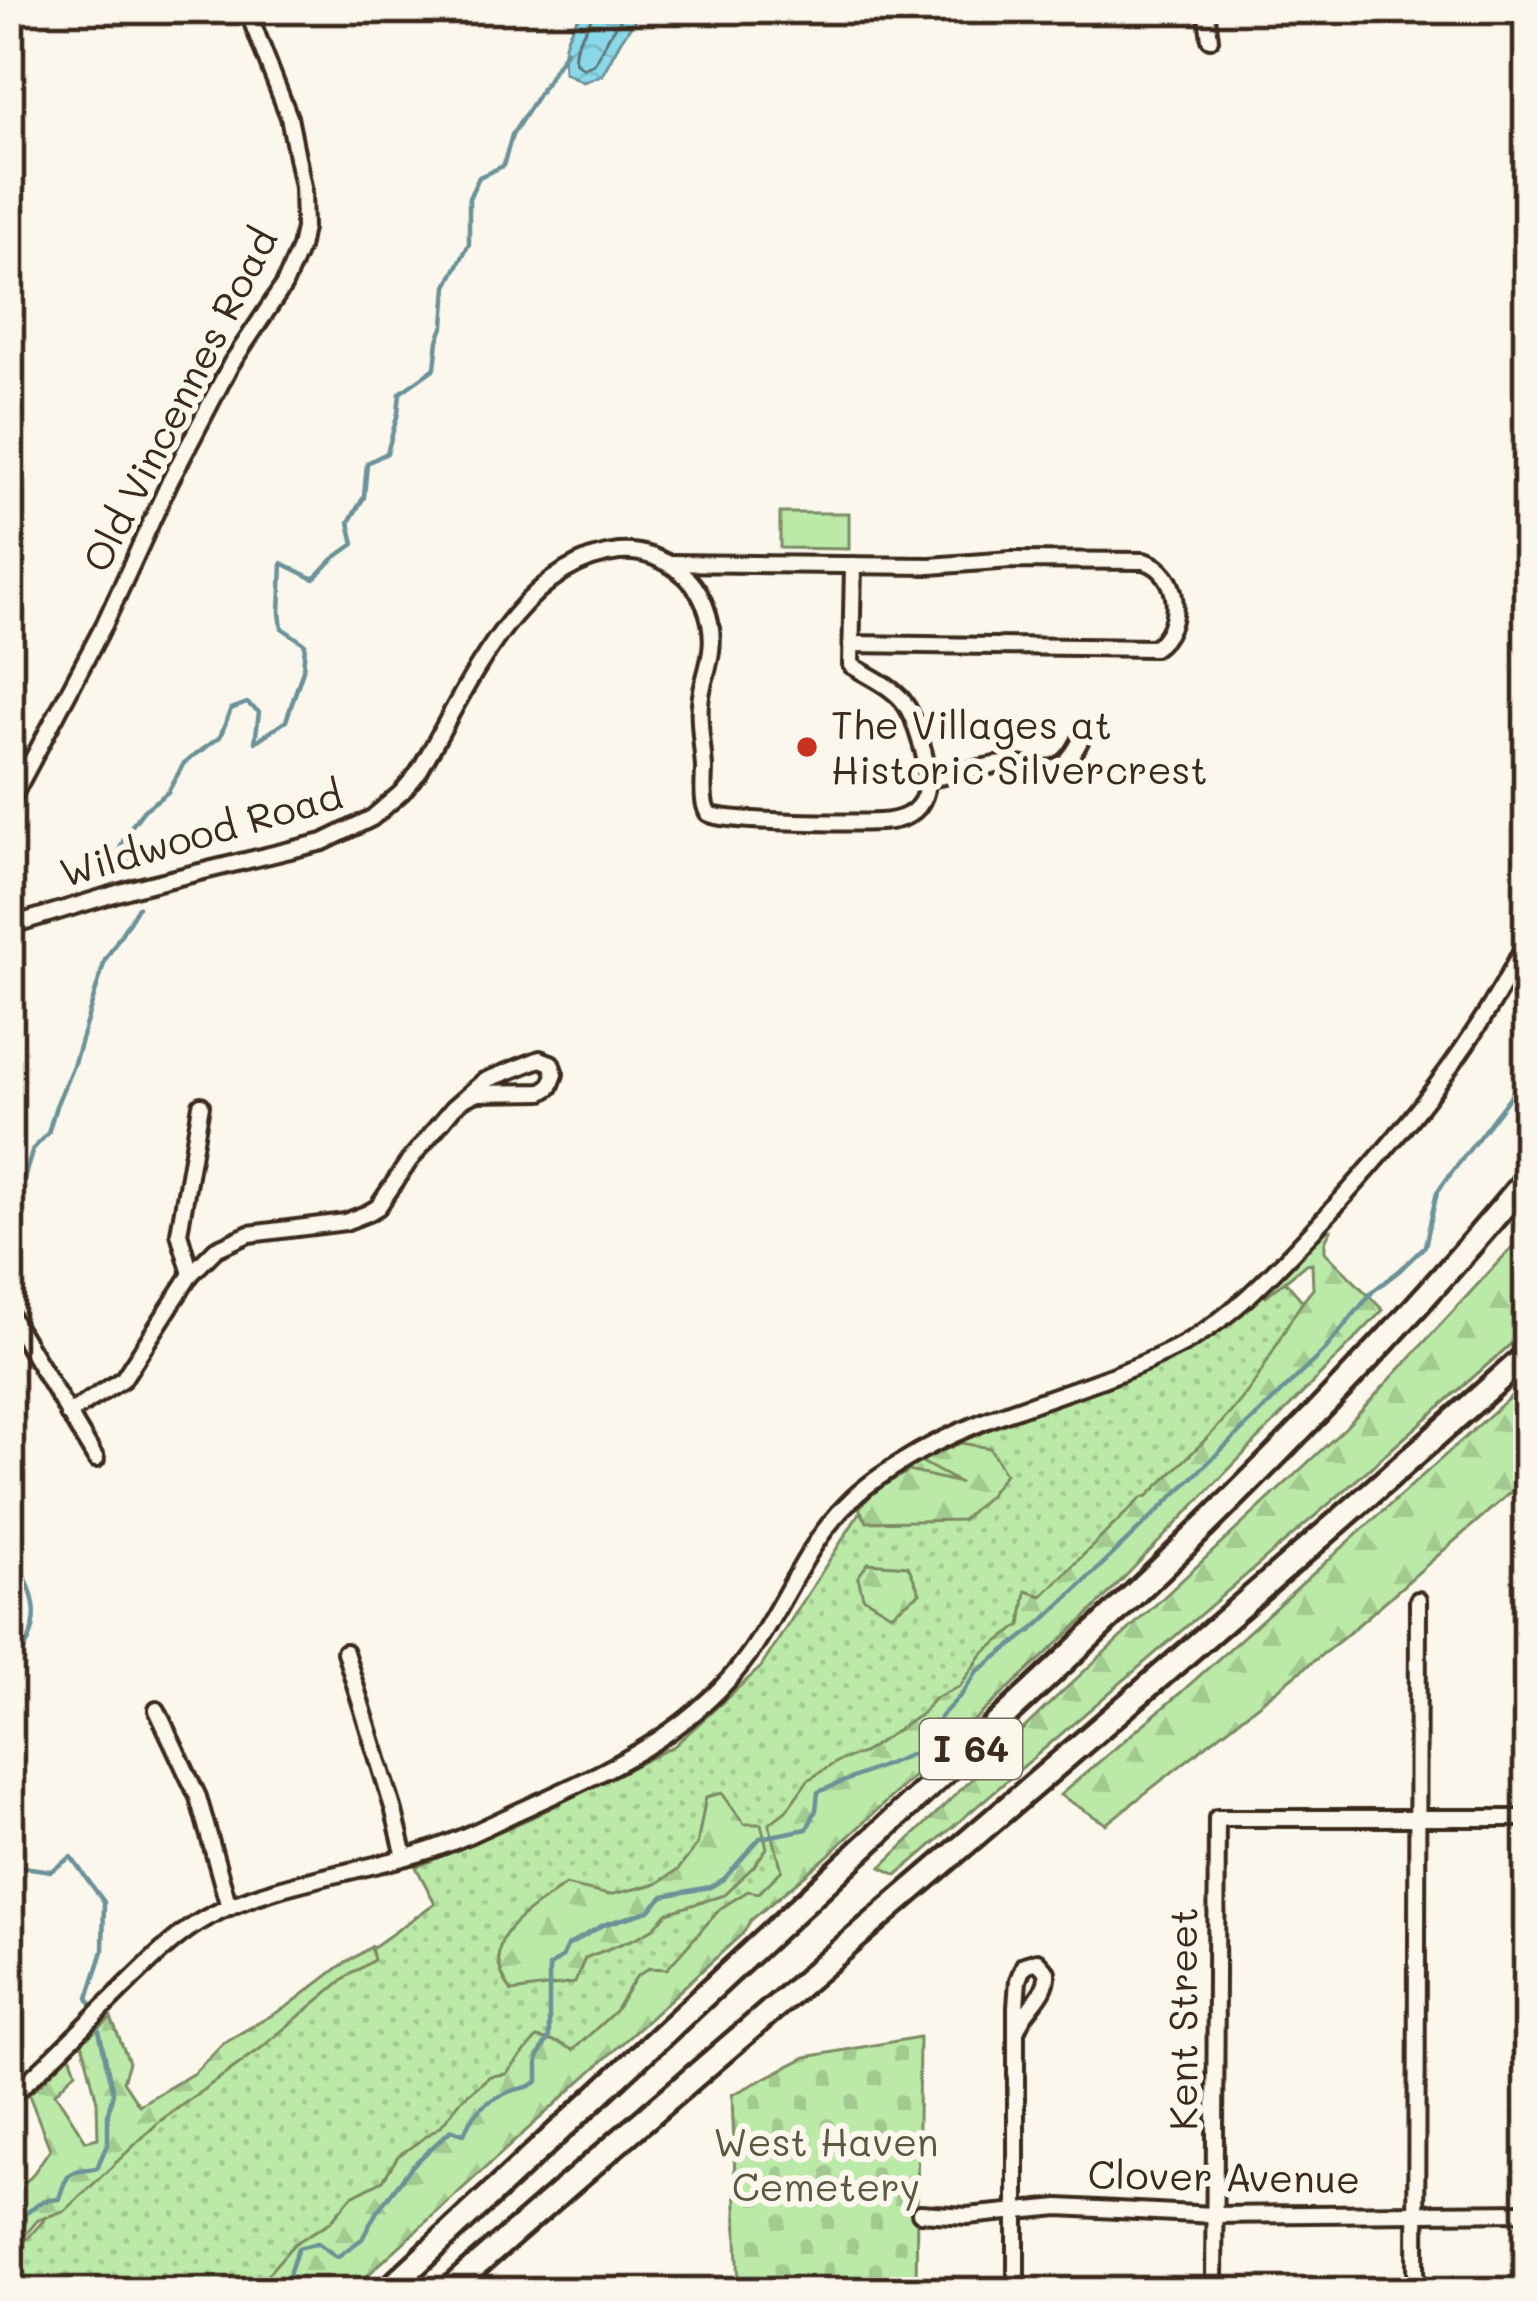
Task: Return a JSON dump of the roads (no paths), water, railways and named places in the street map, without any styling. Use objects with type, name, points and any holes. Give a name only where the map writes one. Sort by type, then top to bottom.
[{"type":"highway","name":"I 64","points":[[386,2292],[1213,1521],[1377,1352],[1528,1177]]},
{"type":"highway","name":"I 64","points":[[446,2292],[1198,1646],[1528,1354]]},
{"type":"street","name":"Old Vincennes Road","points":[[9,804],[104,625],[170,481],[231,364],[284,285],[300,248],[303,187],[289,117],[247,9]]},
{"type":"street","points":[[1206,9],[1210,39]]},
{"type":"street","name":"Wildwood Road","points":[[9,926],[134,888],[305,848],[356,828],[386,807],[418,773],[494,640],[536,593],[567,570],[600,556],[633,551],[669,563],[930,566],[1012,560],[1144,561],[1155,564],[1170,580],[1174,620],[1154,648],[851,644]]},
{"type":"street","points":[[669,563],[697,590],[712,638],[700,704],[706,809],[714,818],[744,820],[894,820],[918,806],[929,779],[907,705],[851,665],[853,565]]},
{"type":"street","points":[[929,779],[997,765],[1058,767],[1076,752],[1083,735]]},
{"type":"street","points":[[9,2098],[169,1944],[207,1918],[276,1890],[445,1845],[578,1784],[673,1730],[720,1689],[747,1656],[811,1550],[836,1515],[867,1486],[961,1429],[1170,1351],[1227,1312],[1279,1267],[1400,1132],[1466,1044],[1528,938]]},
{"type":"street","points":[[68,1414],[123,1379],[191,1274],[216,1249],[236,1238],[345,1222],[368,1214],[453,1108],[484,1082],[536,1060],[548,1061],[555,1074],[545,1091],[478,1093],[465,1098]]},
{"type":"street","points":[[191,1274],[179,1233],[201,1105]]},
{"type":"street","points":[[9,1314],[96,1459]]},
{"type":"street","points":[[1415,2292],[1418,1600]]},
{"type":"street","points":[[345,1652],[405,1857]]},
{"type":"street","points":[[157,1710],[198,1797],[229,1907]]},
{"type":"street","points":[[1418,1817],[1528,1818]]},
{"type":"street","name":"Kent Street","points":[[1214,2292],[1217,1818],[1418,1817]]},
{"type":"street","points":[[1016,2292],[1017,2030]]},
{"type":"street","name":"Clover Avenue","points":[[920,2213],[967,2216],[1059,2207],[1214,2215],[1528,2212]]},
{"type":"water","points":[[584,9],[642,9],[602,75],[583,82],[564,72],[563,62],[567,38]]},
{"type":"waterway","points":[[131,866],[119,851],[127,832],[144,810],[168,792],[184,763],[220,737],[231,709],[247,703],[259,712],[255,742],[286,721],[303,670],[305,644],[282,628],[282,563],[314,579],[354,544],[349,522],[364,497],[367,463],[387,453],[400,393],[435,368],[447,286],[469,244],[469,198],[479,177],[503,166],[512,135],[566,51]]},
{"type":"waterway","points":[[9,1219],[33,1149],[48,1133],[74,1063],[105,960],[138,907]]},
{"type":"waterway","points":[[288,2292],[298,2248],[318,2243],[337,2257],[362,2239],[412,2166],[451,2130],[464,2134],[487,2103],[538,2081],[538,2058],[549,2037],[549,1967],[567,1946],[603,1925],[649,1911],[663,1896],[710,1887],[724,1879],[760,1838],[807,1829],[818,1792],[924,1749],[941,1716],[977,1672],[1084,1582],[1324,1351],[1373,1291],[1425,1246],[1437,1192],[1528,1073]]},
{"type":"waterway","points":[[9,1542],[34,1609],[30,1637],[9,1673]]},
{"type":"waterway","points":[[9,1865],[51,1871],[71,1857],[104,1902],[103,1951],[88,1998],[92,2006]]},
{"type":"waterway","points":[[9,2236],[24,2225],[25,2214],[43,2201],[59,2199],[71,2174],[97,2168],[108,2142],[113,2093],[98,2026]]},
{"type":"place","name":"The Villages at Historic Silvercrest","points":[[807,747]]},
{"type":"park label","name":"West Haven Cemetery","points":[[826,2164]]}]
